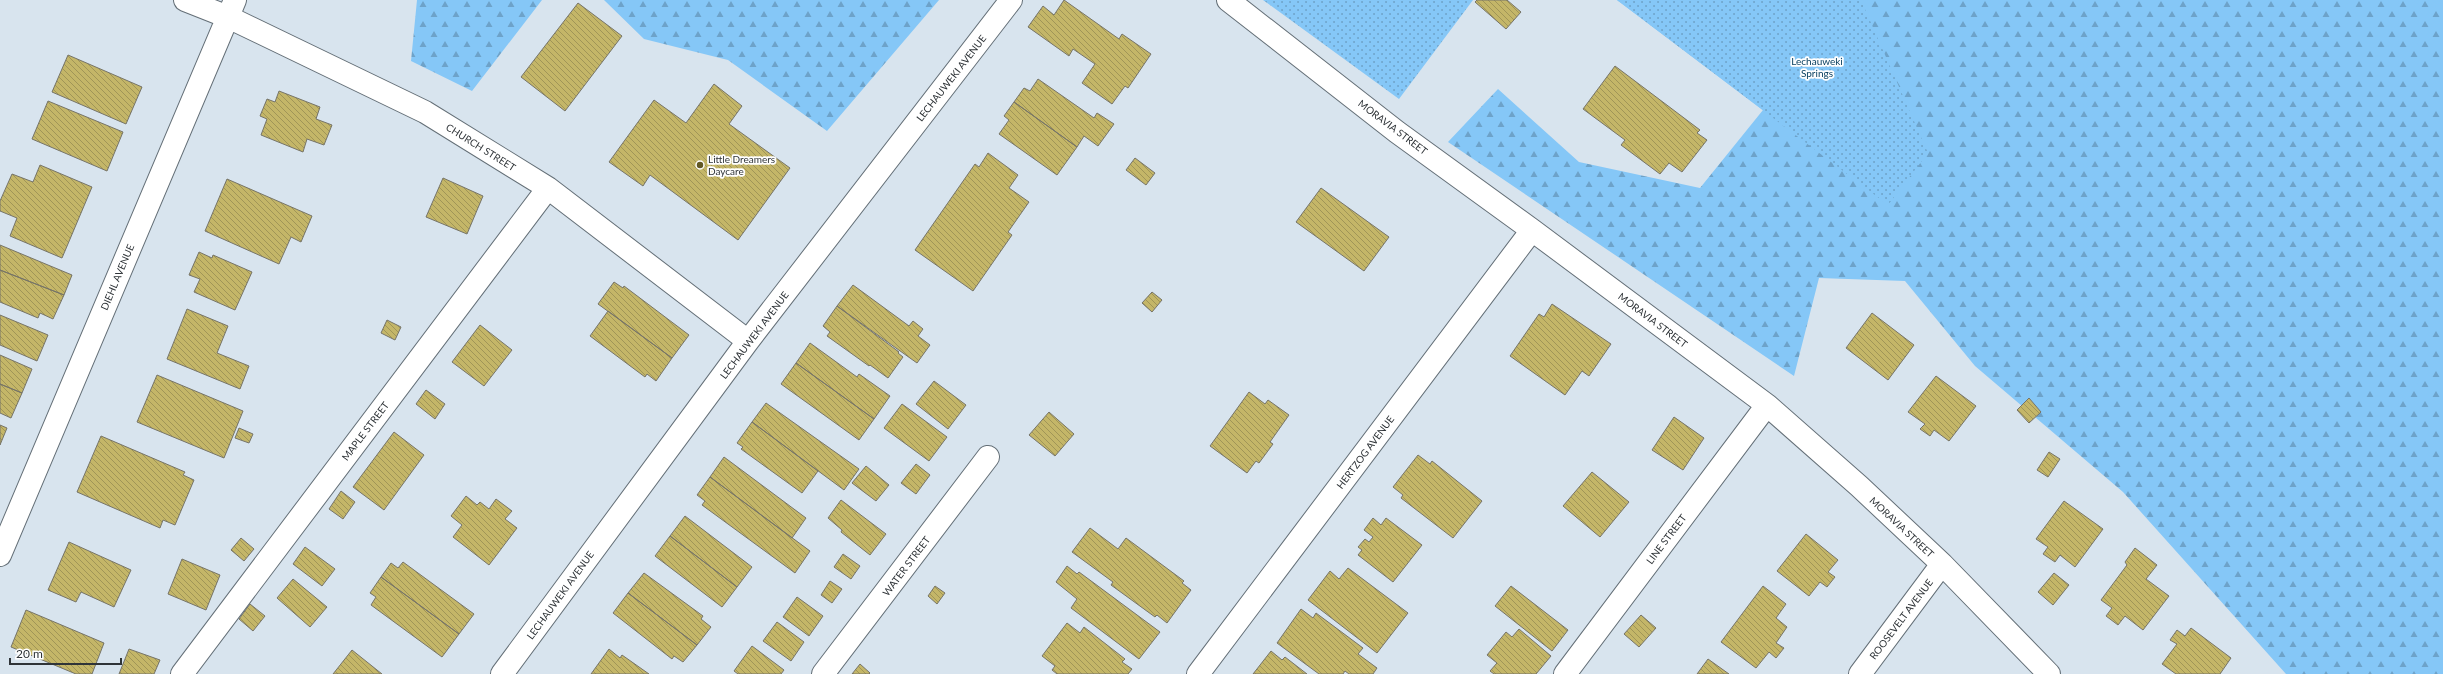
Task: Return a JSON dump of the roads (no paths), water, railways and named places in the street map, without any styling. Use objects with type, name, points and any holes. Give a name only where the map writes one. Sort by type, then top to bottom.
[{"type":"street","name":"CHURCH STREET","points":[[185,0],[231,9],[425,112],[548,188],[748,342]]},
{"type":"street","name":"LECHAUWEKI AVENUE","points":[[502,674],[748,342],[1011,0]]},
{"type":"street","name":"MORAVIA STREET","points":[[1228,0],[1397,132],[1532,230],[1767,405],[1859,486],[1942,564],[2049,674]]},
{"type":"street","name":"DIEHL AVENUE","points":[[0,554],[231,9]]},
{"type":"street","name":"MAPLE STREET","points":[[182,674],[548,188]]},
{"type":"street","name":"HERTZOG AVENUE","points":[[1198,674],[1532,230]]},
{"type":"street","name":"LINE STREET","points":[[1565,674],[1767,405]]},
{"type":"street","name":"WATER STREET","points":[[823,674],[988,457]]},
{"type":"street","name":"ROOSEVELT AVENUE","points":[[1860,674],[1942,564]]},
{"type":"place","name":"Little Dreamers Daycare","points":[[700,165]]},
{"type":"park label","name":"Lechauweki Springs","points":[[1817,66]]}]
